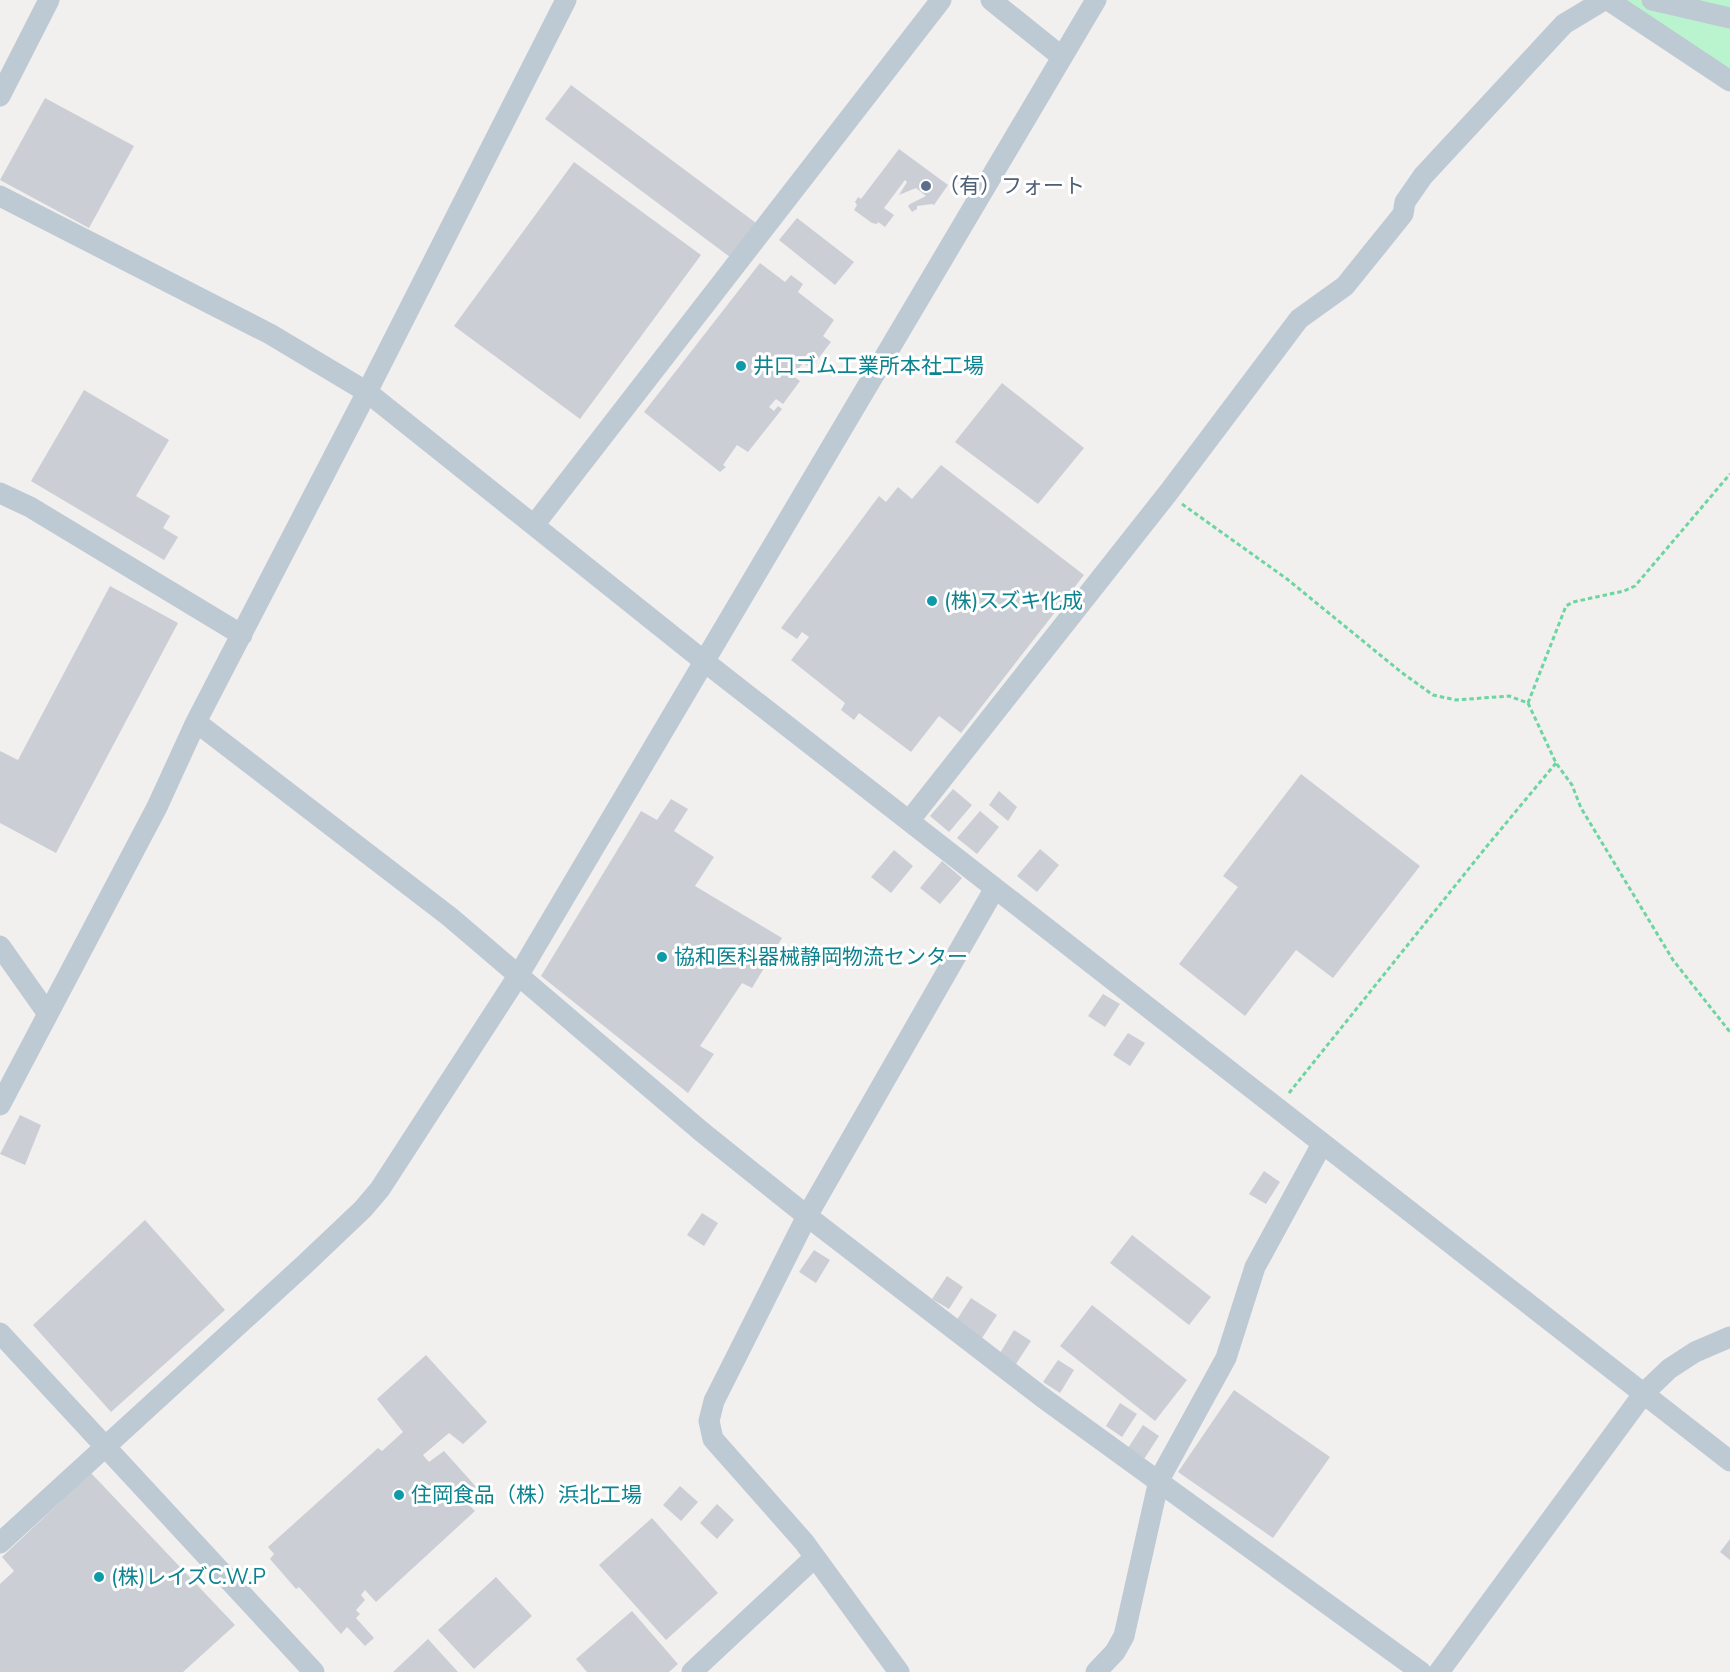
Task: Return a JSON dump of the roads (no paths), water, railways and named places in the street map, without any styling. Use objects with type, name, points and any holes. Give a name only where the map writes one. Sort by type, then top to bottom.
[{"type":"street","points":[[0,96],[49,0]]},
{"type":"street","points":[[0,1105],[157,807],[196,722],[566,0]]},
{"type":"street","points":[[534,525],[941,0]]},
{"type":"street","points":[[991,0],[1062,57]]},
{"type":"street","points":[[0,1543],[304,1265],[363,1209],[380,1189],[518,976],[1096,0]]},
{"type":"street","points":[[909,820],[1168,493],[1299,319],[1345,286],[1403,214],[1405,202],[1423,176],[1564,24],[1606,0],[1730,81]]},
{"type":"street","points":[[1652,0],[1730,18]]},
{"type":"street","points":[[0,196],[270,334],[367,392],[705,662],[1730,1461]]},
{"type":"street","points":[[0,493],[30,507],[242,635]]},
{"type":"street","points":[[196,722],[424,897],[693,1125],[807,1216],[1042,1397],[1421,1672]]},
{"type":"street","points":[[900,1672],[804,1542],[713,1438],[709,1421],[714,1401],[807,1216],[995,888]]},
{"type":"street","points":[[0,946],[48,1014]]},
{"type":"street","points":[[1096,1672],[1115,1652],[1124,1636],[1159,1480],[1226,1358],[1255,1267],[1322,1144]]},
{"type":"street","points":[[0,1333],[314,1672]]},
{"type":"street","points":[[1439,1672],[1644,1393],[1669,1369],[1695,1352],[1730,1337]]},
{"type":"street","points":[[692,1672],[814,1558]]},
{"type":"place","name":"（有）フォート","points":[[926,186]]},
{"type":"place","name":"井口ゴム工業所本社工場","points":[[741,366]]},
{"type":"place","name":"(株)スズキ化成","points":[[932,601]]},
{"type":"place","name":"協和医科器械静岡物流センター","points":[[662,957]]},
{"type":"place","name":"住岡食品（株）浜北工場","points":[[399,1495]]},
{"type":"place","name":"(株)レイズC.W.P","points":[[99,1577]]}]
